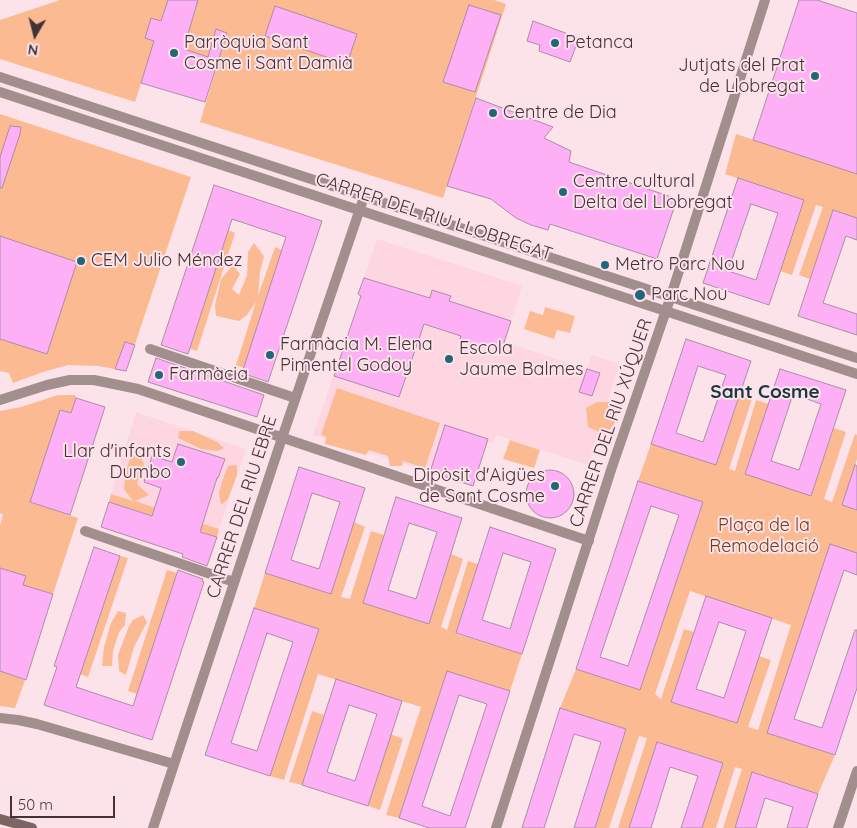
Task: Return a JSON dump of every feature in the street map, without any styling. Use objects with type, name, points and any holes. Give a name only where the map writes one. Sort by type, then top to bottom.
[{"type":"main road","points":[[0,819],[32,828]]},
{"type":"street","name":"CARRER DEL RIU XÚQUER","points":[[496,828],[671,296],[765,0]]},
{"type":"street","name":"CARRER DEL RIU LLOBREGAT","points":[[0,77],[857,358]]},
{"type":"street","name":"CARRER DEL RIU LLOBREGAT","points":[[0,92],[857,374]]},
{"type":"street","name":"CARRER DEL RIU EBRE","points":[[154,828],[295,398],[364,197]]},
{"type":"street","points":[[150,349],[295,398]]},
{"type":"street","points":[[0,400],[47,385],[70,380],[94,380],[138,389],[589,541]]},
{"type":"street","points":[[85,531],[234,582]]},
{"type":"street","points":[[0,718],[37,724],[174,764]]},
{"type":"street","points":[[838,828],[857,770]]},
{"type":"shaded area","name":"Escola Jaume Balmes","points":[[377,239],[522,286],[504,342],[587,369],[592,355],[619,364],[588,465],[496,435],[493,443],[488,442],[473,486],[313,435],[361,296],[358,294]]},
{"type":"shaded area","name":"Llar d'infants Dumbo","points":[[136,412],[246,449],[219,529],[111,494]]},
{"type":"green space","points":[[60,0],[168,0],[135,102],[0,59],[0,20]]},
{"type":"green space","points":[[198,0],[494,0],[506,4],[443,198],[200,122],[227,33],[216,30],[208,57],[187,50],[189,42],[173,37],[191,24]]},
{"type":"green space","name":"CEM Julio Méndez","points":[[0,114],[191,177],[126,371],[98,366],[68,365],[13,383],[9,373],[0,371]]},
{"type":"green space","points":[[736,134],[855,173],[857,167],[857,219],[833,211],[810,279],[799,275],[823,207],[816,205],[792,275],[780,271],[803,200],[725,174]]},
{"type":"green space","points":[[228,230],[235,233],[197,351],[190,349]]},
{"type":"green space","points":[[254,243],[264,256],[260,272],[258,296],[275,247],[282,250],[244,368],[236,365],[256,302],[247,315],[239,321],[216,316],[215,305],[221,279],[233,265],[240,274],[232,289],[239,295],[247,275],[248,252]]},
{"type":"green space","points":[[545,307],[575,316],[570,333],[557,330],[554,339],[524,329],[530,311],[543,315]]},
{"type":"green space","points":[[337,388],[440,423],[425,468],[403,461],[402,466],[390,466],[388,456],[369,450],[366,455],[325,444],[326,437],[321,435]]},
{"type":"green space","points":[[58,395],[75,395],[76,398],[71,413],[60,410],[30,502],[78,518],[53,594],[30,587],[29,590],[0,568],[0,525],[3,515],[0,513],[0,411],[21,407]]},
{"type":"green space","name":"Plaça de la Remodelació","points":[[740,395],[752,399],[729,469],[735,471],[756,400],[769,404],[745,473],[811,495],[834,428],[846,432],[824,499],[832,502],[855,434],[857,435],[857,459],[842,505],[857,510],[857,553],[830,544],[767,733],[835,755],[818,794],[752,772],[735,828],[723,828],[742,769],[735,767],[716,828],[702,828],[723,763],[657,742],[629,828],[618,828],[647,738],[639,736],[609,828],[595,828],[626,729],[560,708],[576,669],[640,690],[703,502],[638,481],[651,444],[716,465]],"holes":[[[690,591],[791,625],[758,730],[748,727],[771,660],[759,656],[737,723],[671,702],[694,632],[684,629],[661,699],[655,694]]]},
{"type":"green space","points":[[597,402],[616,402],[616,421],[606,435],[588,427],[586,408]]},
{"type":"green space","points":[[179,431],[193,431],[217,442],[224,448],[218,451],[201,449],[178,438]]},
{"type":"green space","points":[[510,440],[540,450],[534,468],[503,459]]},
{"type":"green space","points":[[138,452],[144,464],[137,484],[149,495],[135,501],[219,529],[217,537],[109,502],[111,494],[133,501],[124,489],[125,476],[129,461]]},
{"type":"green space","points":[[237,465],[237,475],[228,499],[221,505],[219,493],[228,466]]},
{"type":"green space","points":[[354,522],[365,527],[341,597],[350,599],[371,531],[384,535],[363,603],[429,624],[451,554],[463,559],[441,627],[447,630],[468,561],[478,564],[456,634],[522,654],[510,691],[447,671],[399,818],[386,815],[421,707],[318,674],[284,780],[270,776],[319,629],[254,608],[265,573],[331,594]]},
{"type":"green space","points":[[120,556],[128,558],[88,677],[80,674]]},
{"type":"green space","points":[[167,570],[177,573],[137,694],[128,691]]},
{"type":"green space","points":[[118,611],[126,613],[125,625],[119,632],[113,651],[112,666],[102,666],[104,647],[111,623]]},
{"type":"green space","points":[[143,615],[147,622],[134,647],[126,675],[119,671],[118,655],[129,626],[133,620]]},
{"type":"green space","points":[[0,671],[25,680],[15,708],[0,706]]},
{"type":"green space","points":[[312,711],[324,715],[302,785],[289,782]]},
{"type":"green space","points":[[391,734],[403,739],[380,810],[368,806]]},
{"type":"building","name":"Parròquia Sant Cosme i Sant Damià","points":[[168,0],[198,0],[186,41],[189,42],[187,50],[208,57],[216,29],[227,33],[205,102],[141,83],[154,41],[145,38],[151,18],[161,21]]},
{"type":"building","name":"Jutjats del Prat de Llobregat","points":[[799,0],[817,0],[857,13],[857,174],[753,140]]},
{"type":"building","points":[[469,5],[501,15],[475,92],[443,82]]},
{"type":"building","points":[[275,6],[357,34],[347,64],[265,36]]},
{"type":"building","name":"Petanca","points":[[533,21],[579,38],[570,62],[539,51],[540,45],[527,41]]},
{"type":"building","name":"Centre cultural Delta del Llobregat","points":[[476,98],[553,127],[544,138],[571,151],[569,162],[677,199],[657,259],[550,224],[548,230],[531,225],[516,218],[491,199],[447,186]]},
{"type":"building","points":[[10,126],[21,127],[20,134],[2,188],[0,188],[0,157]]},
{"type":"building","points":[[738,178],[804,200],[769,305],[703,283]],"holes":[[[751,204],[778,213],[756,280],[728,271]]]},
{"type":"building","points":[[214,185],[322,221],[268,382],[242,373],[286,237],[232,219],[188,354],[161,345]]},
{"type":"building","points":[[833,210],[857,218],[857,240],[846,236],[823,303],[857,314],[857,335],[798,316]]},
{"type":"building","points":[[0,236],[77,262],[47,354],[0,339]]},
{"type":"building","points":[[364,278],[430,298],[432,290],[451,296],[449,301],[511,321],[502,349],[484,344],[483,347],[470,343],[460,339],[461,336],[424,324],[399,397],[334,376],[361,296],[358,294]]},
{"type":"building","points":[[686,339],[751,361],[716,465],[651,444]],"holes":[[[698,366],[726,375],[703,442],[676,433]]]},
{"type":"building","points":[[125,342],[135,345],[126,371],[115,369]]},
{"type":"building","points":[[156,358],[264,395],[257,417],[148,382]]},
{"type":"building","points":[[587,369],[600,373],[592,396],[579,392]]},
{"type":"building","points":[[780,369],[846,390],[811,496],[745,474]],"holes":[[[793,394],[821,404],[799,470],[771,461]]]},
{"type":"building","points":[[76,398],[105,407],[70,515],[30,502],[60,410],[71,413]]},
{"type":"building","points":[[445,425],[488,439],[473,486],[430,472]]},
{"type":"building","points":[[178,444],[225,459],[200,532],[217,537],[207,566],[182,557],[183,554],[101,527],[109,502],[152,516],[161,488],[144,482],[152,456],[172,462]]},
{"type":"building","points":[[855,465],[857,466],[857,510],[842,505]]},
{"type":"building","points":[[299,467],[365,488],[331,594],[265,573]],"holes":[[[312,493],[340,502],[319,569],[291,560]]]},
{"type":"building","points":[[550,470],[559,472],[567,477],[572,485],[574,494],[572,503],[567,511],[559,516],[550,518],[541,516],[533,511],[528,503],[526,494],[528,485],[533,477],[541,472]]},
{"type":"building","points":[[638,481],[703,502],[640,690],[576,669]],"holes":[[[651,506],[679,515],[628,666],[600,657]]]},
{"type":"building","points":[[396,497],[462,518],[429,624],[363,603]],"holes":[[[409,523],[437,532],[416,599],[388,590]]]},
{"type":"building","points":[[490,527],[556,549],[522,654],[456,633]],"holes":[[[503,553],[531,562],[510,629],[482,620]]]},
{"type":"building","points":[[830,544],[857,553],[857,575],[844,570],[794,719],[822,728],[855,630],[857,630],[857,688],[835,755],[767,733]]},
{"type":"building","points":[[94,547],[120,556],[76,687],[133,706],[178,570],[203,579],[202,581],[204,582],[152,740],[44,705],[57,667],[54,666]]},
{"type":"building","points":[[0,568],[26,576],[23,585],[53,594],[26,680],[0,671]]},
{"type":"building","points":[[706,596],[772,618],[737,723],[671,702]],"holes":[[[719,622],[746,631],[724,698],[696,689]]]},
{"type":"building","points":[[254,608],[319,629],[270,776],[205,755]],"holes":[[[267,633],[293,642],[257,751],[231,743]]]},
{"type":"building","points":[[447,671],[510,691],[465,828],[429,828],[399,818]],"holes":[[[459,695],[487,704],[450,816],[422,806]]]},
{"type":"building","points":[[336,679],[402,701],[368,806],[302,785]],"holes":[[[349,705],[377,714],[355,781],[327,772]]]},
{"type":"building","points":[[560,708],[626,729],[595,828],[574,828],[601,742],[574,734],[544,828],[522,828]]},
{"type":"building","points":[[657,742],[723,763],[702,828],[681,828],[698,776],[670,767],[651,828],[629,828]]},
{"type":"building","points":[[752,772],[818,794],[807,828],[787,828],[793,807],[765,798],[756,828],[735,828]]},
{"type":"place","name":"Petanca","points":[[555,43]]},
{"type":"place","name":"Parròquia Sant Cosme i Sant Damià","points":[[174,53]]},
{"type":"place","name":"Jutjats del Prat de Llobregat","points":[[815,76]]},
{"type":"place","name":"Centre de Dia","points":[[493,113]]},
{"type":"place","name":"Centre cultural Delta del Llobregat","points":[[563,192]]},
{"type":"place","name":"CEM Julio Méndez","points":[[81,261]]},
{"type":"place","name":"Metro Parc Nou","points":[[605,265]]},
{"type":"place","name":"Parc Nou","points":[[640,295]]},
{"type":"place","name":"Farmàcia M. Elena Pimentel Godoy","points":[[270,355]]},
{"type":"place","name":"Escola Jaume Balmes","points":[[449,359]]},
{"type":"place","name":"Farmàcia","points":[[159,375]]},
{"type":"place","name":"Llar d'infants Dumbo","points":[[181,462]]},
{"type":"place","name":"Dipòsit d'Aigües de Sant Cosme","points":[[555,486]]},
{"type":"district","name":"Sant Cosme","points":[[765,392]]}]
